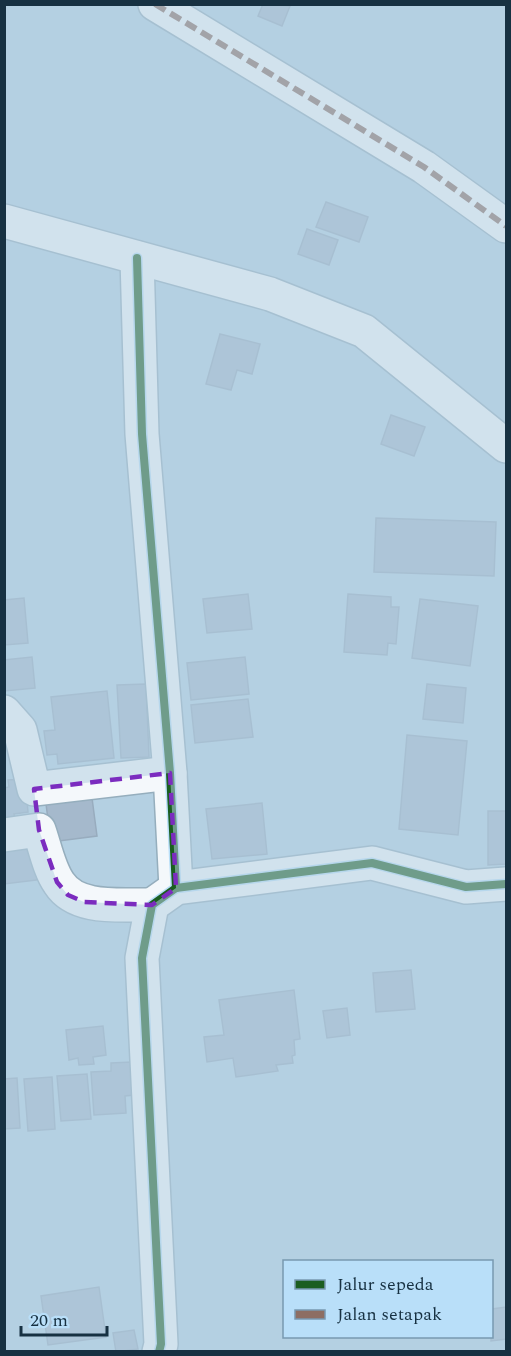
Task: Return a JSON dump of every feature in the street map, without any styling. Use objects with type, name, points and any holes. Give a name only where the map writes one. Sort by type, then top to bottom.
[{"type":"street","points":[[155,4],[424,167],[507,226]]},
{"type":"street","points":[[4,221],[270,294],[364,332],[507,446]]},
{"type":"street","points":[[137,258],[142,434],[170,773],[164,896],[142,958],[161,1344],[159,1352]]},
{"type":"street","points":[[4,712],[20,730],[34,789],[39,830],[57,882],[68,895],[84,902],[164,896],[372,863],[466,887],[507,884]]},
{"type":"street","points":[[34,789],[170,773]]},
{"type":"street","points":[[4,835],[39,830]]},
{"type":"highlighted area","points":[[170,773],[176,888],[152,905],[84,902],[68,895],[57,882],[39,830],[34,789]]},
{"type":"building","points":[[263,4],[290,6],[282,26],[258,16]]},
{"type":"building","points":[[326,202],[368,217],[359,242],[316,227]]},
{"type":"building","points":[[307,229],[338,240],[329,265],[298,254]]},
{"type":"building","points":[[220,334],[260,344],[252,374],[237,370],[231,390],[206,384]]},
{"type":"building","points":[[391,415],[425,427],[414,456],[381,444]]},
{"type":"building","points":[[376,518],[496,522],[494,576],[374,572]]},
{"type":"building","points":[[248,594],[252,629],[207,633],[203,599]]},
{"type":"building","points":[[348,594],[391,597],[391,607],[399,607],[396,644],[388,643],[387,655],[344,652]]},
{"type":"building","points":[[24,598],[28,643],[4,645],[4,600]]},
{"type":"building","points":[[420,599],[478,606],[470,666],[412,658]]},
{"type":"building","points":[[32,657],[35,688],[4,691],[4,660]]},
{"type":"building","points":[[245,657],[249,694],[191,700],[187,663]]},
{"type":"building","points":[[146,684],[149,757],[121,758],[117,685]]},
{"type":"building","points":[[427,684],[466,688],[463,723],[423,719]]},
{"type":"building","points":[[107,691],[114,758],[58,764],[57,754],[47,755],[44,731],[55,730],[51,697]]},
{"type":"building","points":[[248,699],[253,737],[195,743],[191,705]]},
{"type":"building","points":[[407,735],[467,741],[458,835],[399,829]]},
{"type":"building","points":[[25,779],[28,812],[14,814],[15,819],[4,820],[4,788],[9,787],[8,780]]},
{"type":"building","points":[[92,798],[97,836],[51,842],[46,804]]},
{"type":"building","points":[[262,803],[267,854],[212,859],[206,809]]},
{"type":"building","points":[[488,811],[506,811],[506,864],[488,865]]},
{"type":"building","points":[[40,842],[44,879],[4,884],[4,847]]},
{"type":"building","points":[[411,970],[415,1009],[376,1012],[373,973]]},
{"type":"building","points":[[294,990],[300,1039],[294,1040],[293,1063],[276,1065],[278,1071],[236,1077],[233,1058],[207,1062],[204,1037],[224,1035],[219,1000]]},
{"type":"building","points":[[347,1008],[350,1035],[327,1038],[323,1011]]},
{"type":"building","points":[[103,1026],[106,1055],[93,1057],[94,1064],[79,1065],[78,1058],[69,1060],[66,1030]]},
{"type":"building","points":[[132,1062],[134,1095],[125,1096],[126,1113],[94,1115],[91,1072],[111,1071],[111,1063]]},
{"type":"building","points":[[87,1074],[91,1119],[61,1121],[57,1076]]},
{"type":"building","points":[[52,1077],[55,1129],[28,1131],[24,1079]]},
{"type":"building","points":[[17,1078],[20,1128],[4,1129],[4,1079]]},
{"type":"building","points":[[99,1287],[106,1337],[48,1345],[41,1296]]},
{"type":"building","points":[[506,1307],[506,1339],[491,1341],[493,1338],[493,1309]]},
{"type":"building","points":[[134,1330],[138,1349],[116,1352],[113,1333]]},
{"type":"marked path","points":[[155,4],[424,167],[506,226]]},
{"type":"cycle path","points":[[137,258],[142,434],[170,773],[176,888]]},
{"type":"cycle path","points":[[159,1352],[161,1344],[142,958],[152,905],[176,888],[372,863],[466,887],[506,884]]}]
